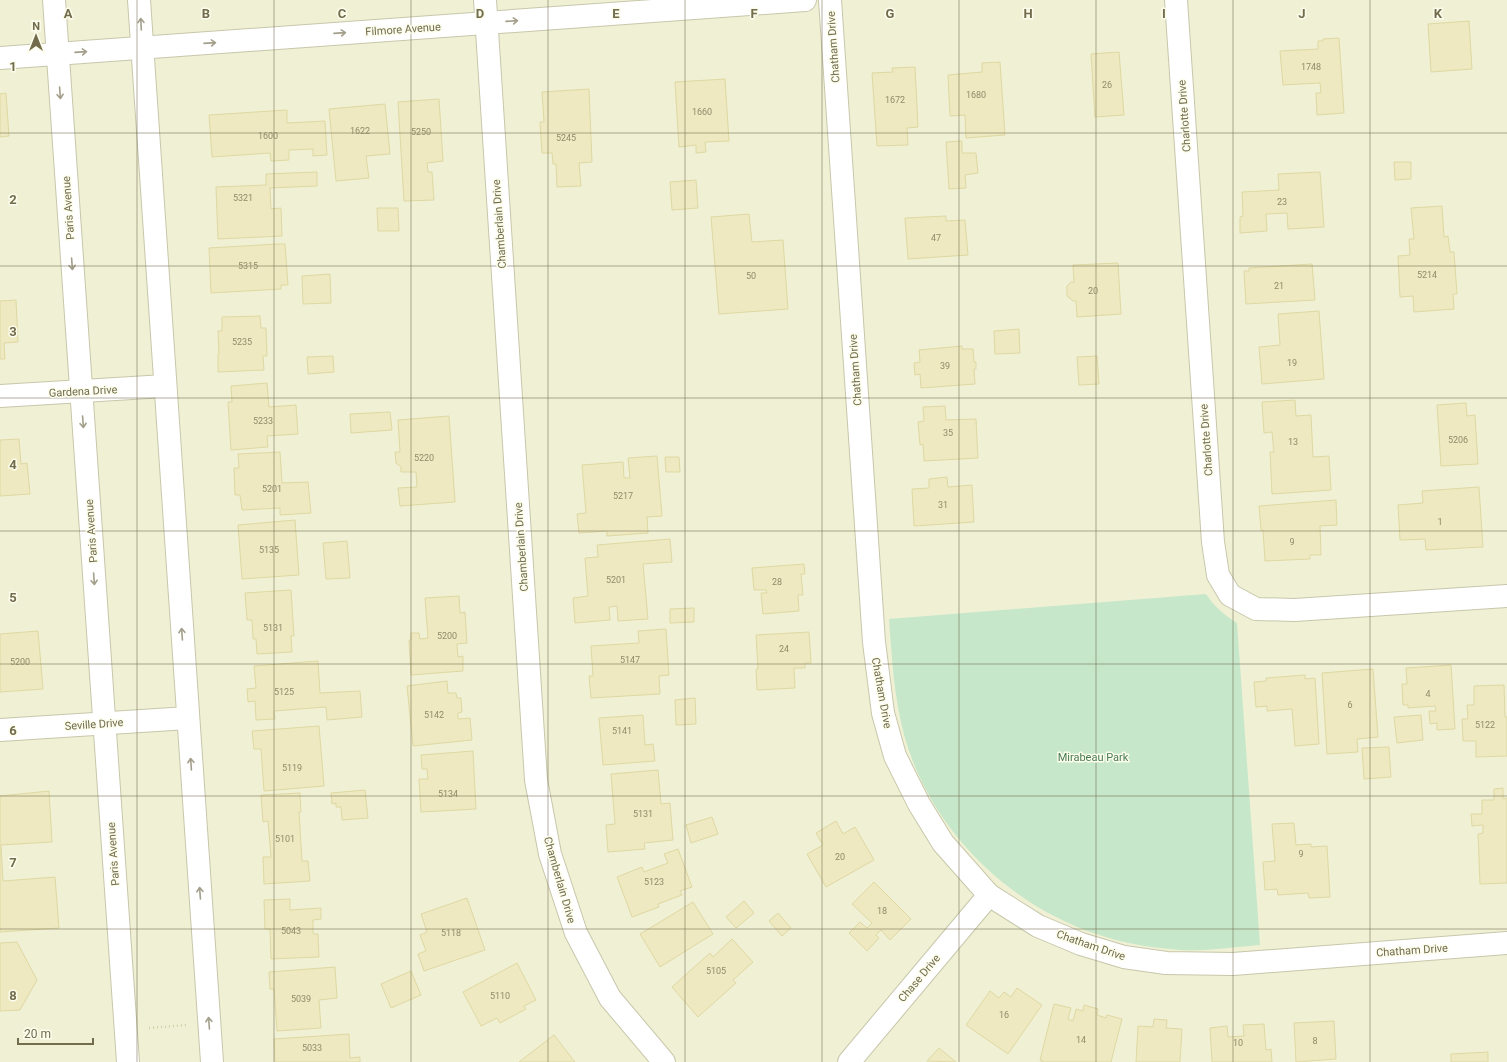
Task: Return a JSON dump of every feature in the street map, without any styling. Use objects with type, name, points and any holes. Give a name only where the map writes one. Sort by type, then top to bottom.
[{"type":"street","name":"Paris Avenue","points":[[54,0],[128,1062]]},
{"type":"street","points":[[139,0],[188,718],[208,1062]]},
{"type":"street","name":"Chamberlain Drive","points":[[485,0],[536,780],[550,854],[576,933],[610,998],[664,1062]]},
{"type":"street","name":"Filmore Avenue","points":[[0,58],[805,0]]},
{"type":"street","name":"Chatham Drive","points":[[830,0],[874,642],[883,713],[895,756],[918,804],[943,843],[989,894],[1038,926],[1081,944],[1124,958],[1166,962],[1232,964],[1507,943]]},
{"type":"street","name":"Charlotte Drive","points":[[1176,0],[1213,534],[1218,575],[1230,596],[1256,609],[1295,610],[1507,596]]},
{"type":"street","name":"Gardena Drive","points":[[0,396],[165,386]]},
{"type":"street","name":"Seville Drive","points":[[0,730],[188,718]]},
{"type":"street","name":"Chase Drive","points":[[849,1062],[989,894]]},
{"type":"path","points":[[143,1028],[189,1025]]},
{"type":"shaded area","points":[[0,0],[1507,0],[1507,1062],[0,1062]]},
{"type":"green space","name":"Mirabeau Park","points":[[1206,594],[1220,610],[1237,623],[1260,945],[1204,950],[1181,950],[1142,945],[1096,934],[1063,921],[1032,904],[1003,883],[977,859],[953,832],[933,803],[917,771],[901,723],[892,664],[889,619]]},
{"type":"building","points":[[1469,21],[1472,69],[1431,72],[1428,24]]},
{"type":"building","points":[[1339,38],[1344,113],[1317,115],[1316,93],[1321,93],[1320,83],[1283,85],[1280,51],[1318,49],[1318,41],[1323,41],[1323,39]]},
{"type":"building","points":[[1119,52],[1124,115],[1095,117],[1091,54]]},
{"type":"building","points":[[1000,62],[1005,135],[966,138],[965,115],[950,116],[948,75],[982,72],[982,63]]},
{"type":"building","points":[[915,67],[918,127],[907,128],[908,145],[877,146],[872,73],[893,72],[892,68]]},
{"type":"building","points":[[725,79],[729,141],[705,142],[706,152],[696,153],[696,145],[679,147],[675,82]]},
{"type":"building","points":[[589,89],[592,162],[579,163],[581,186],[557,187],[556,164],[553,164],[552,153],[542,153],[540,122],[544,122],[542,92]]},
{"type":"building","points":[[6,93],[9,136],[0,137],[0,94]]},
{"type":"building","points":[[439,99],[443,161],[427,163],[428,172],[432,172],[434,200],[404,201],[398,102]]},
{"type":"building","points":[[385,104],[390,154],[366,156],[369,178],[336,181],[329,109]]},
{"type":"building","points":[[287,110],[287,123],[325,121],[327,155],[313,156],[313,149],[289,150],[289,160],[271,161],[270,153],[212,157],[209,115]]},
{"type":"building","points":[[962,141],[962,153],[976,153],[978,173],[965,175],[966,188],[949,189],[946,142]]},
{"type":"building","points":[[1394,162],[1411,162],[1411,179],[1395,180]]},
{"type":"building","points":[[317,172],[317,186],[270,188],[271,209],[281,208],[282,236],[218,239],[216,187],[266,185],[266,174]]},
{"type":"building","points":[[1320,172],[1324,227],[1288,229],[1287,213],[1266,214],[1267,231],[1240,233],[1240,217],[1243,216],[1242,192],[1279,190],[1278,174]]},
{"type":"building","points":[[696,180],[698,208],[672,210],[670,182]]},
{"type":"building","points":[[1442,206],[1444,237],[1448,236],[1450,252],[1454,252],[1457,294],[1453,294],[1454,309],[1414,312],[1413,296],[1400,297],[1398,256],[1410,255],[1409,239],[1414,239],[1411,208]]},
{"type":"building","points":[[377,208],[398,208],[399,231],[378,231]]},
{"type":"building","points":[[749,214],[752,242],[783,240],[788,309],[719,314],[711,217]]},
{"type":"building","points":[[946,216],[946,221],[965,220],[968,255],[908,259],[905,218]]},
{"type":"building","points":[[285,244],[288,285],[281,285],[281,289],[211,293],[209,248]]},
{"type":"building","points":[[1118,263],[1121,314],[1077,317],[1076,301],[1073,301],[1067,296],[1067,286],[1071,282],[1074,282],[1073,265]]},
{"type":"building","points":[[1312,264],[1315,300],[1246,304],[1244,271],[1249,271],[1249,268]]},
{"type":"building","points":[[330,274],[331,303],[303,304],[302,276]]},
{"type":"building","points":[[16,300],[18,342],[4,343],[5,359],[0,359],[0,301]]},
{"type":"building","points":[[1319,311],[1324,379],[1262,384],[1259,347],[1280,345],[1278,314]]},
{"type":"building","points":[[260,316],[261,328],[266,328],[267,356],[263,356],[264,370],[218,372],[218,331],[222,331],[222,317]]},
{"type":"building","points":[[1019,329],[1020,353],[995,354],[994,331]]},
{"type":"building","points":[[962,346],[962,349],[973,349],[974,362],[976,362],[976,369],[974,369],[975,384],[921,388],[920,374],[915,375],[914,363],[920,362],[919,350]]},
{"type":"building","points":[[333,356],[334,372],[308,374],[307,357]]},
{"type":"building","points":[[1097,356],[1099,384],[1079,385],[1077,357]]},
{"type":"building","points":[[267,383],[269,407],[296,405],[298,434],[267,436],[268,447],[231,450],[228,402],[232,402],[231,386]]},
{"type":"building","points":[[1295,400],[1296,416],[1311,415],[1313,457],[1329,456],[1331,490],[1272,494],[1270,452],[1274,452],[1272,432],[1264,433],[1262,402]]},
{"type":"building","points":[[1466,403],[1467,416],[1475,415],[1478,464],[1441,466],[1437,405]]},
{"type":"building","points":[[945,406],[946,420],[976,419],[978,458],[924,461],[923,444],[920,445],[918,422],[924,421],[923,407]]},
{"type":"building","points":[[390,412],[392,430],[351,433],[350,414]]},
{"type":"building","points":[[449,416],[455,502],[400,506],[398,488],[417,487],[416,472],[401,472],[401,467],[396,463],[395,452],[400,452],[398,420]]},
{"type":"building","points":[[19,439],[21,464],[27,463],[30,494],[0,496],[0,440]]},
{"type":"building","points":[[280,452],[282,483],[308,482],[311,513],[280,515],[280,508],[242,510],[240,495],[235,495],[234,468],[239,468],[238,454]]},
{"type":"building","points":[[657,456],[662,516],[647,517],[648,533],[607,536],[607,531],[579,533],[577,514],[586,513],[582,465],[623,462],[624,478],[630,478],[628,458]]},
{"type":"building","points":[[665,457],[679,457],[680,472],[666,472]]},
{"type":"building","points":[[947,477],[948,487],[972,485],[974,522],[914,526],[912,489],[929,488],[929,479]]},
{"type":"building","points":[[1479,487],[1483,547],[1426,550],[1425,539],[1400,540],[1398,505],[1423,503],[1422,491]]},
{"type":"building","points":[[1336,500],[1337,525],[1320,526],[1321,555],[1310,555],[1310,559],[1265,561],[1263,530],[1261,530],[1259,506]]},
{"type":"building","points":[[295,520],[299,575],[242,579],[238,525]]},
{"type":"building","points":[[670,539],[672,562],[643,564],[648,619],[618,621],[617,606],[609,607],[610,620],[575,623],[573,598],[588,596],[585,558],[598,557],[597,545]]},
{"type":"building","points":[[347,541],[350,578],[326,579],[323,543]]},
{"type":"building","points":[[804,564],[805,574],[801,574],[803,595],[798,595],[799,611],[763,614],[761,593],[767,593],[766,590],[754,590],[752,568]]},
{"type":"building","points":[[291,590],[294,636],[291,636],[292,652],[257,654],[256,639],[253,639],[252,620],[247,620],[245,593]]},
{"type":"building","points":[[459,596],[460,613],[465,612],[467,643],[457,644],[458,657],[463,656],[463,671],[411,675],[409,640],[411,640],[411,633],[419,633],[420,639],[428,638],[425,598]]},
{"type":"building","points":[[694,608],[694,622],[670,623],[670,609]]},
{"type":"building","points":[[666,629],[669,675],[659,676],[660,694],[591,698],[589,676],[593,676],[591,646],[639,643],[638,631]]},
{"type":"building","points":[[38,631],[43,689],[0,692],[0,634]]},
{"type":"building","points":[[809,632],[811,663],[805,663],[805,668],[794,668],[795,688],[757,690],[756,669],[758,669],[756,635]]},
{"type":"building","points":[[318,661],[320,693],[360,691],[362,717],[327,720],[326,707],[274,711],[275,719],[256,720],[255,701],[248,702],[247,689],[256,688],[254,666]]},
{"type":"building","points":[[1451,665],[1455,729],[1437,730],[1437,723],[1430,724],[1429,711],[1436,711],[1435,706],[1408,708],[1408,705],[1403,705],[1402,684],[1407,684],[1406,668]]},
{"type":"building","points":[[1373,669],[1378,737],[1357,739],[1358,752],[1327,754],[1322,673]]},
{"type":"building","points":[[1305,675],[1305,679],[1315,678],[1319,744],[1295,746],[1292,709],[1267,711],[1267,706],[1256,707],[1254,682],[1266,681],[1266,678]]},
{"type":"building","points":[[447,681],[448,693],[456,693],[457,698],[461,698],[462,712],[458,713],[458,719],[470,718],[472,740],[413,746],[407,686]]},
{"type":"building","points":[[1504,685],[1505,717],[1507,717],[1507,756],[1476,757],[1476,741],[1463,741],[1462,719],[1468,719],[1467,705],[1474,705],[1474,686]]},
{"type":"building","points":[[695,698],[696,724],[676,725],[675,700]]},
{"type":"building","points":[[643,715],[645,745],[653,744],[655,761],[603,765],[599,718]]},
{"type":"building","points":[[1421,715],[1423,740],[1397,743],[1394,717]]},
{"type":"building","points":[[319,726],[324,786],[264,791],[261,749],[254,749],[252,731]]},
{"type":"building","points":[[1389,747],[1391,777],[1364,779],[1362,748]]},
{"type":"building","points":[[473,751],[476,809],[421,812],[419,779],[428,779],[427,769],[422,769],[421,755]]},
{"type":"building","points":[[658,770],[661,804],[670,803],[673,840],[644,843],[645,849],[608,852],[606,825],[615,824],[611,774]]},
{"type":"building","points":[[1503,788],[1503,799],[1507,798],[1507,883],[1480,884],[1478,834],[1483,833],[1483,825],[1472,826],[1471,814],[1482,814],[1482,800],[1494,800],[1494,789]]},
{"type":"building","points":[[365,790],[368,818],[342,820],[341,807],[336,807],[336,803],[332,804],[331,793]]},
{"type":"building","points":[[49,791],[52,842],[1,845],[3,881],[55,877],[59,928],[0,932],[0,796]]},
{"type":"building","points":[[300,793],[301,812],[299,812],[302,861],[308,861],[310,881],[264,884],[263,857],[271,857],[268,821],[263,822],[261,795]]},
{"type":"building","points":[[712,817],[718,834],[691,843],[686,825]]},
{"type":"building","points":[[836,821],[843,834],[855,827],[874,860],[826,887],[807,854],[823,845],[816,833]]},
{"type":"building","points":[[1294,823],[1296,845],[1311,844],[1311,847],[1327,846],[1330,897],[1309,898],[1308,893],[1278,895],[1277,889],[1265,890],[1263,862],[1275,861],[1272,824]]},
{"type":"building","points":[[678,849],[692,887],[680,891],[682,895],[658,904],[659,907],[632,917],[617,877],[642,867],[644,872],[668,863],[664,854]]},
{"type":"building","points":[[874,882],[911,919],[890,940],[881,930],[876,935],[879,938],[867,951],[849,933],[860,922],[867,928],[872,923],[852,904]]},
{"type":"building","points":[[467,898],[485,950],[424,971],[418,954],[426,951],[420,935],[427,932],[421,914]]},
{"type":"building","points":[[290,899],[290,910],[321,908],[321,919],[313,920],[313,934],[318,934],[319,957],[271,959],[270,929],[265,929],[264,900]]},
{"type":"building","points":[[744,901],[754,913],[736,928],[726,917]]},
{"type":"building","points":[[693,902],[713,934],[660,967],[640,934]]},
{"type":"building","points":[[778,913],[791,928],[782,936],[769,921]]},
{"type":"building","points":[[732,939],[753,962],[733,980],[736,983],[698,1017],[672,987],[710,953],[713,957]]},
{"type":"building","points":[[17,942],[37,980],[20,1010],[0,1011],[0,943]]},
{"type":"building","points":[[517,963],[536,1000],[524,1006],[526,1009],[500,1023],[497,1018],[481,1026],[463,992]]},
{"type":"building","points":[[335,967],[337,998],[319,1000],[321,1028],[277,1031],[274,989],[270,989],[269,972]]},
{"type":"building","points":[[411,971],[421,995],[391,1008],[381,984]]},
{"type":"building","points":[[1017,988],[1042,1005],[1008,1054],[966,1025],[990,991],[999,998],[1004,992],[1011,997]]},
{"type":"building","points":[[1054,1004],[1071,1008],[1068,1019],[1073,1021],[1076,1009],[1083,1011],[1084,1005],[1098,1009],[1097,1015],[1106,1018],[1107,1015],[1122,1019],[1111,1062],[1041,1062],[1042,1060],[1040,1060]]},
{"type":"building","points":[[1154,1019],[1167,1020],[1166,1028],[1182,1029],[1180,1062],[1136,1062],[1138,1026],[1153,1027]]},
{"type":"building","points":[[1334,1021],[1336,1059],[1296,1062],[1294,1023]]},
{"type":"building","points":[[1264,1024],[1266,1050],[1271,1049],[1272,1062],[1212,1062],[1210,1028],[1227,1026],[1228,1037],[1244,1036],[1243,1025]]},
{"type":"building","points":[[349,1034],[350,1058],[360,1057],[360,1062],[275,1062],[274,1039]]},
{"type":"building","points":[[554,1035],[575,1062],[519,1062]]},
{"type":"building","points":[[939,1048],[956,1062],[927,1061]]},
{"type":"building","points":[[1488,1052],[1488,1062],[1451,1062],[1451,1054]]}]
